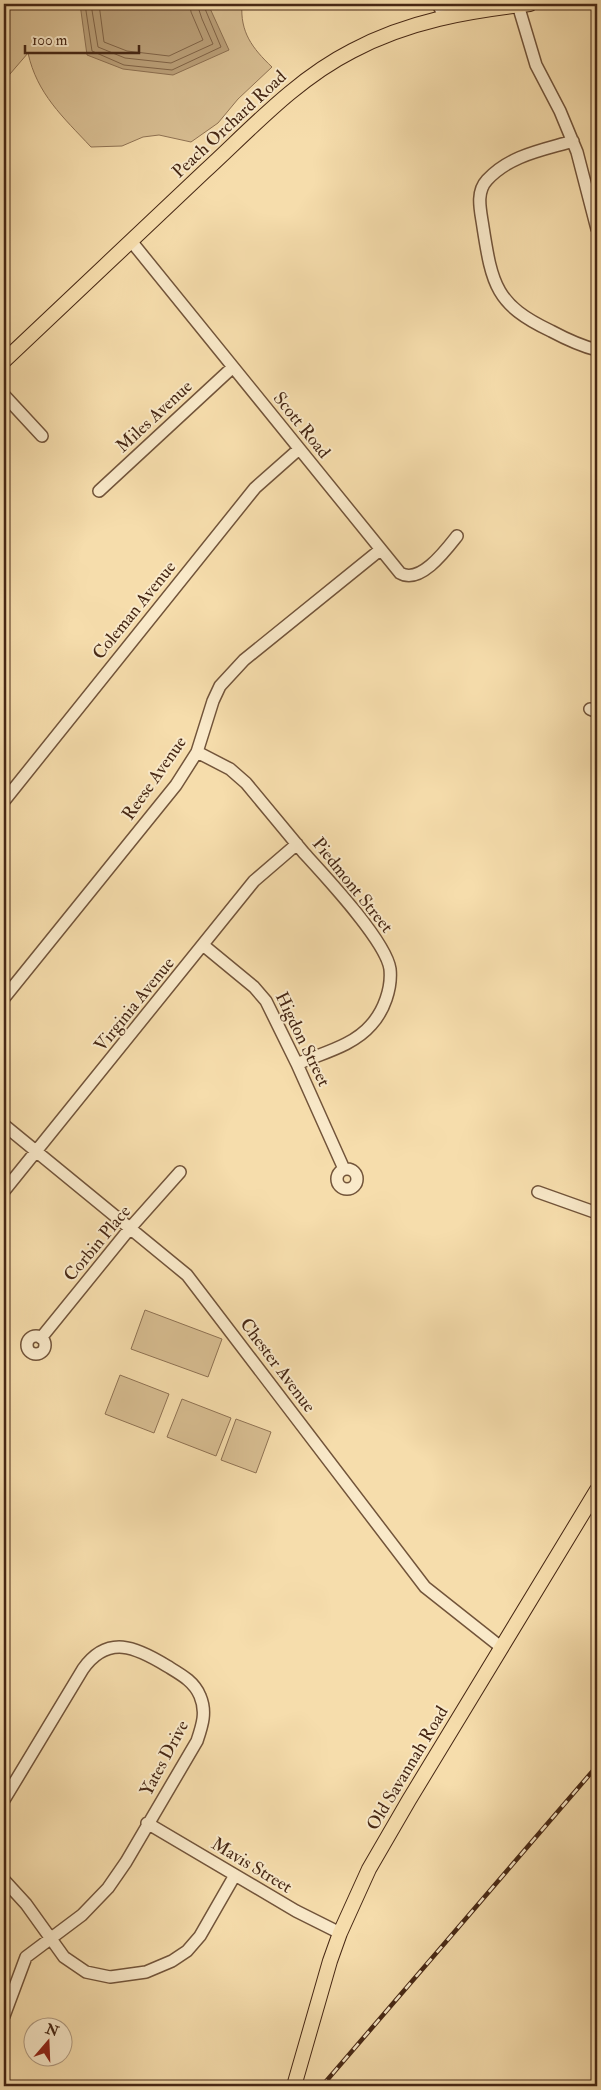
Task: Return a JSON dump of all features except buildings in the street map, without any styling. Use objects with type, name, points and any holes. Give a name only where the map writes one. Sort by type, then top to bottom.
[{"type":"main road","name":"Peach Orchard Road","points":[[4,361],[265,116],[298,86],[332,62],[376,39],[441,10],[474,10],[524,4]]},
{"type":"main road","name":"Old Savannah Road","points":[[294,2086],[313,2014],[340,1933],[370,1869],[405,1807],[597,1490]]},
{"type":"street","points":[[524,4],[536,65],[573,141],[597,229]]},
{"type":"street","points":[[573,141],[522,156],[504,166],[484,184],[479,202],[489,264],[499,292],[509,305],[537,325],[597,350]]},
{"type":"street","name":"Scott Road","points":[[131,241],[400,573],[411,576],[428,567],[457,536]]},
{"type":"street","name":"Miles Avenue","points":[[99,491],[232,367]]},
{"type":"street","points":[[4,395],[42,436]]},
{"type":"street","name":"Coleman Avenue","points":[[4,801],[255,488],[299,449]]},
{"type":"street","name":"Reese Avenue","points":[[4,998],[176,785],[197,752],[213,701],[225,679],[244,660],[380,550]]},
{"type":"street","name":"Piedmont Street","points":[[197,752],[230,769],[240,777],[378,942],[386,956],[390,969],[385,1002],[371,1025],[352,1040],[298,1064]]},
{"type":"street","name":"Virginia Avenue","points":[[4,1191],[254,881],[297,844]]},
{"type":"street","name":"Higdon Street","points":[[203,945],[261,994],[298,1064],[344,1169]]},
{"type":"street","name":"Chester Avenue","points":[[4,1125],[187,1275],[425,1586],[502,1648]]},
{"type":"street","name":"Corbin Place","points":[[41,1338],[131,1228],[180,1172]]},
{"type":"street","points":[[538,1192],[597,1213]]},
{"type":"street","name":"Yates Drive","points":[[4,1800],[88,1661],[94,1656],[108,1649],[128,1648],[145,1653],[184,1676],[198,1691],[204,1712],[204,1720],[197,1741],[148,1823],[108,1888],[82,1915],[50,1937],[26,1957],[4,2012]]},
{"type":"street","name":"Mavis Street","points":[[148,1823],[296,1911],[340,1933]]},
{"type":"street","points":[[4,1880],[22,1899],[64,1957],[78,1968],[92,1974],[110,1977],[146,1972],[181,1956],[193,1945],[235,1875]]},
{"type":"shaded area","points":[[4,4],[242,4],[245,31],[253,46],[272,67],[238,99],[218,123],[191,142],[159,135],[143,137],[122,146],[91,147],[52,104],[38,81],[28,53],[4,81]]},
{"type":"shaded area","points":[[145,1310],[222,1339],[208,1377],[131,1349]]},
{"type":"shaded area","points":[[120,1375],[169,1394],[154,1433],[105,1414]]},
{"type":"shaded area","points":[[182,1399],[231,1418],[216,1456],[167,1437]]},
{"type":"shaded area","points":[[236,1419],[271,1432],[256,1473],[221,1460]]},
{"type":"water","points":[[80,4],[208,4],[229,50],[173,75],[123,69],[87,55]]},
{"type":"railway","points":[[322,2086],[597,1766]]}]
